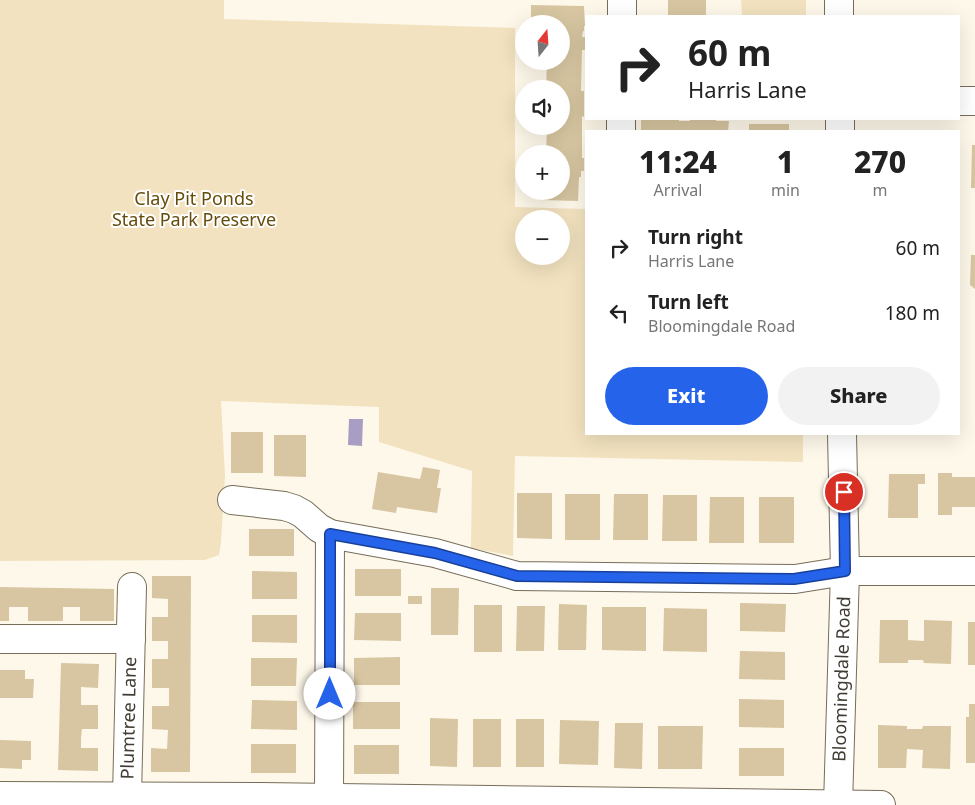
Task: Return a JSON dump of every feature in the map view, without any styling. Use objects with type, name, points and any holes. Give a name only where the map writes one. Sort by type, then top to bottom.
[{"type":"street","points":[[622,0],[622,15]]},
{"type":"street","points":[[839,0],[839,15]]},
{"type":"street","points":[[960,101],[975,101]]},
{"type":"street","name":"Bloomingdale Road","points":[[838,805],[845,571],[842,435]]},
{"type":"street","points":[[232,500],[284,506],[294,509],[330,534],[435,553],[517,576],[794,579],[845,571],[975,571]]},
{"type":"street","points":[[329,798],[330,534]]},
{"type":"street","name":"Plumtree Lane","points":[[127,796],[132,588]]},
{"type":"street","name":"Plumtree Lane","points":[[0,640],[130,639]]},
{"type":"street","points":[[0,796],[127,796],[261,801],[329,798],[398,802],[881,805]]},
{"type":"green space","name":"Clay Pit Ponds State Park Preserve","points":[[0,0],[224,0],[224,19],[515,28],[515,207],[585,209],[585,435],[803,435],[803,462],[515,456],[513,556],[471,548],[472,471],[379,442],[379,407],[221,401],[225,476],[219,555],[205,560],[0,561]]},
{"type":"green space","points":[[741,0],[806,0],[806,15],[742,15]]},
{"type":"shaded area","points":[[349,419],[363,419],[362,446],[348,445]]},
{"type":"building","points":[[668,0],[706,0],[706,15],[668,15]]},
{"type":"building","points":[[531,5],[584,6],[585,26],[582,37],[585,37],[585,50],[582,50],[581,91],[584,91],[582,158],[584,158],[584,171],[581,171],[581,177],[579,177],[578,201],[540,200],[570,200],[570,145],[546,145],[547,135],[570,135],[570,80],[546,80],[547,70],[570,70],[570,15],[531,15]]},
{"type":"building","points":[[641,120],[729,121],[728,130],[641,130]]},
{"type":"building","points":[[749,124],[789,124],[789,130],[749,130]]},
{"type":"building","points":[[972,145],[975,145],[975,188],[971,188]]},
{"type":"building","points":[[971,255],[975,255],[975,289],[970,285]]},
{"type":"building","points":[[231,432],[263,432],[263,473],[231,473]]},
{"type":"building","points":[[274,435],[306,435],[306,477],[274,476]]},
{"type":"building","points":[[423,467],[440,470],[437,488],[441,488],[437,513],[397,507],[396,513],[372,509],[378,472],[420,479]]},
{"type":"building","points":[[938,473],[952,473],[952,477],[975,477],[975,507],[952,507],[952,515],[938,515]]},
{"type":"building","points":[[889,474],[925,474],[925,484],[918,484],[918,518],[888,518]]},
{"type":"building","points":[[517,493],[552,493],[552,539],[517,538]]},
{"type":"building","points":[[565,494],[600,494],[600,540],[565,540]]},
{"type":"building","points":[[614,494],[648,494],[648,540],[613,540]]},
{"type":"building","points":[[663,495],[697,495],[697,541],[662,541]]},
{"type":"building","points":[[710,497],[744,497],[744,543],[709,543]]},
{"type":"building","points":[[759,497],[794,497],[794,543],[759,543]]},
{"type":"building","points":[[249,529],[294,529],[294,556],[249,556]]},
{"type":"building","points":[[355,569],[401,569],[401,596],[355,596]]},
{"type":"building","points":[[252,571],[297,572],[297,599],[252,599]]},
{"type":"building","points":[[152,576],[191,576],[190,772],[151,772],[151,748],[167,749],[168,730],[152,729],[152,706],[169,706],[169,688],[152,688],[152,659],[168,659],[168,641],[152,641],[152,617],[168,617],[168,599],[152,598]]},
{"type":"building","points":[[0,587],[114,589],[114,621],[80,621],[80,607],[63,607],[63,621],[28,621],[28,607],[9,607],[9,621],[0,621]]},
{"type":"building","points":[[431,588],[459,588],[458,635],[431,635]]},
{"type":"building","points":[[408,596],[422,596],[422,604],[408,604]]},
{"type":"building","points":[[740,603],[786,604],[785,632],[740,631]]},
{"type":"building","points":[[559,604],[587,605],[586,650],[558,650]]},
{"type":"building","points":[[474,605],[502,605],[502,652],[474,652]]},
{"type":"building","points":[[517,606],[545,606],[544,651],[516,651]]},
{"type":"building","points":[[602,607],[646,607],[646,651],[602,650]]},
{"type":"building","points":[[664,608],[707,609],[707,652],[663,651]]},
{"type":"building","points":[[355,613],[401,613],[401,641],[354,640]]},
{"type":"building","points":[[252,615],[297,615],[297,643],[252,642]]},
{"type":"building","points":[[880,620],[908,620],[908,640],[924,641],[924,620],[952,621],[951,664],[924,663],[923,660],[908,660],[908,663],[879,663]]},
{"type":"building","points":[[968,622],[975,622],[975,665],[968,665]]},
{"type":"building","points":[[740,651],[785,652],[785,680],[739,679]]},
{"type":"building","points":[[400,657],[400,685],[354,685],[354,658]]},
{"type":"building","points":[[251,658],[297,658],[296,686],[251,686]]},
{"type":"building","points":[[61,663],[99,664],[98,688],[81,687],[81,705],[98,705],[98,729],[82,729],[81,748],[98,748],[98,771],[58,770]]},
{"type":"building","points":[[0,670],[25,670],[25,679],[34,679],[33,698],[0,698]]},
{"type":"building","points":[[739,699],[784,700],[784,728],[739,727]]},
{"type":"building","points":[[252,700],[297,701],[297,730],[251,729]]},
{"type":"building","points":[[353,702],[400,702],[400,729],[353,729]]},
{"type":"building","points":[[969,704],[975,704],[975,763],[966,763],[966,717],[969,717]]},
{"type":"building","points":[[430,718],[458,719],[457,767],[430,766]]},
{"type":"building","points":[[473,719],[501,719],[501,767],[473,767]]},
{"type":"building","points":[[516,719],[544,719],[544,767],[516,767]]},
{"type":"building","points":[[560,720],[599,721],[598,765],[559,764]]},
{"type":"building","points":[[615,723],[643,723],[642,769],[614,768]]},
{"type":"building","points":[[878,725],[907,726],[907,729],[922,729],[923,726],[951,726],[950,769],[922,768],[923,750],[907,749],[906,768],[878,768]]},
{"type":"building","points":[[658,726],[703,726],[702,769],[658,769]]},
{"type":"building","points":[[0,740],[31,741],[31,760],[22,760],[22,769],[0,768]]},
{"type":"building","points":[[251,744],[296,744],[296,773],[251,773]]},
{"type":"building","points":[[354,745],[399,745],[399,774],[354,774]]},
{"type":"building","points":[[739,748],[784,748],[784,776],[739,776]]},
{"type":"route","points":[[330,694],[330,534],[435,553],[517,576],[794,579],[845,571],[844,492]]}]
